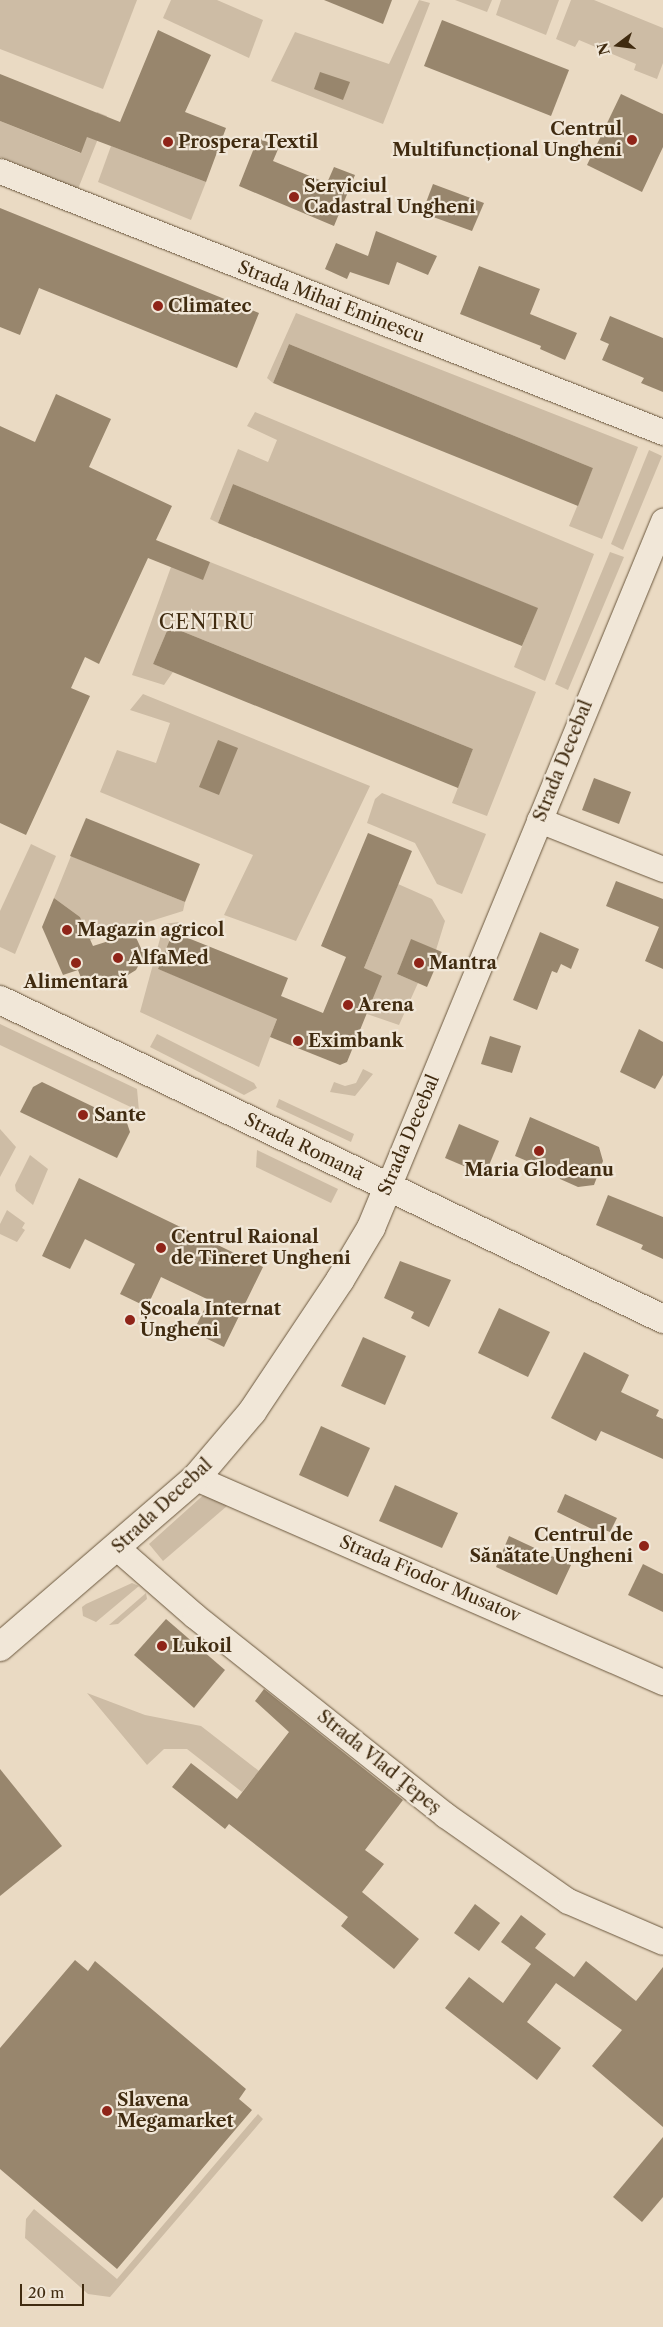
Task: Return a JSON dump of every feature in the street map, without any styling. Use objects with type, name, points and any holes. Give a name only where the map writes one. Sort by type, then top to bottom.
[{"type":"main road","name":"Strada Romană","points":[[0,1000],[663,1319]]},
{"type":"main road","name":"Strada Decebal","points":[[0,1647],[196,1478],[252,1412],[307,1336],[371,1228],[388,1187]]},
{"type":"street","name":"Strada Mihai Eminescu","points":[[0,171],[663,432]]},
{"type":"street","name":"Strada Decebal","points":[[388,1187],[663,521]]},
{"type":"street","points":[[539,820],[663,869]]},
{"type":"street","name":"Strada Fiodor Musatov","points":[[196,1478],[663,1682]]},
{"type":"street","name":"Strada Vlad Ţepeș","points":[[117,1548],[195,1616],[445,1815],[568,1901],[663,1942]]},
{"type":"shaded area","points":[[0,0],[137,0],[103,89],[0,49]]},
{"type":"shaded area","points":[[171,0],[217,0],[263,20],[249,58],[163,18]]},
{"type":"shaded area","points":[[419,0],[430,3],[383,124],[271,81],[295,32],[389,64]]},
{"type":"shaded area","points":[[455,0],[492,0],[487,12]]},
{"type":"shaded area","points":[[501,0],[559,0],[546,35],[496,15]]},
{"type":"shaded area","points":[[571,0],[594,0],[663,28],[663,63],[657,79],[634,70],[636,64],[579,40],[575,47],[556,39]]},
{"type":"shaded area","points":[[97,112],[107,116],[78,189],[0,157],[0,121],[80,153]]},
{"type":"shaded area","points":[[111,146],[206,182],[191,220],[98,182]]},
{"type":"shaded area","points":[[296,313],[638,447],[602,539],[569,526],[593,468],[289,344],[273,383],[267,378]]},
{"type":"shaded area","points":[[255,412],[594,554],[545,681],[514,667],[537,608],[233,484],[218,523],[210,519],[238,449],[268,462],[277,440],[247,426]]},
{"type":"shaded area","points":[[649,450],[662,456],[623,550],[611,544]]},
{"type":"shaded area","points":[[610,552],[624,557],[568,690],[555,684]]},
{"type":"shaded area","points":[[210,562],[536,692],[487,816],[452,803],[473,749],[169,626],[153,664],[173,672],[164,685],[132,675],[171,567]]},
{"type":"shaded area","points":[[143,694],[370,786],[296,941],[224,915],[253,855],[100,792],[117,750],[156,763],[170,723],[130,710]]},
{"type":"shaded area","points":[[382,793],[486,834],[462,894],[437,884],[415,843],[367,823],[375,799]]},
{"type":"shaded area","points":[[31,844],[56,856],[15,954],[0,947],[0,911]]},
{"type":"shaded area","points":[[71,856],[185,902],[183,911],[90,940],[80,917],[54,898]]},
{"type":"shaded area","points":[[398,884],[432,899],[445,921],[436,950],[411,940],[397,974],[418,983],[399,1025],[367,1014],[364,968]]},
{"type":"shaded area","points":[[179,922],[158,969],[278,1016],[259,1067],[140,1012],[164,924]]},
{"type":"shaded area","points":[[0,1024],[137,1089],[139,1111],[0,1045]]},
{"type":"shaded area","points":[[157,1034],[254,1083],[257,1088],[244,1095],[150,1047]]},
{"type":"shaded area","points":[[363,1069],[373,1074],[355,1096],[330,1092],[334,1082],[345,1086],[356,1083]]},
{"type":"shaded area","points":[[279,1099],[354,1134],[351,1142],[276,1107]]},
{"type":"shaded area","points":[[0,1129],[16,1147],[0,1177]]},
{"type":"shaded area","points":[[257,1150],[338,1189],[331,1203],[256,1167]]},
{"type":"shaded area","points":[[30,1155],[48,1169],[33,1205],[16,1191],[15,1185]]},
{"type":"shaded area","points":[[7,1210],[25,1223],[22,1228],[25,1230],[17,1242],[0,1234],[0,1224]]},
{"type":"shaded area","points":[[209,1490],[227,1506],[163,1561],[149,1544]]},
{"type":"shaded area","points":[[132,1583],[139,1586],[96,1622],[83,1616],[82,1607],[86,1604]]},
{"type":"shaded area","points":[[146,1593],[147,1599],[118,1624],[109,1625]]},
{"type":"shaded area","points":[[87,1693],[145,1715],[201,1726],[259,1771],[242,1792],[187,1749],[164,1749],[147,1765]]},
{"type":"shaded area","points":[[258,2114],[263,2119],[110,2297],[88,2294],[25,2238],[26,2219],[34,2209],[117,2279]]},
{"type":"building","points":[[324,0],[392,0],[383,24]]},
{"type":"building","points":[[442,20],[569,70],[551,116],[424,66]]},
{"type":"building","points":[[158,30],[211,55],[185,112],[226,128],[206,182],[87,137],[81,153],[0,121],[0,74],[120,122]]},
{"type":"building","points":[[320,72],[350,82],[343,100],[314,89]]},
{"type":"building","points":[[621,94],[663,114],[663,147],[642,192],[587,165]]},
{"type":"building","points":[[258,138],[279,147],[273,161],[327,183],[334,167],[355,175],[334,226],[239,186]]},
{"type":"building","points":[[433,184],[484,203],[472,231],[422,213]]},
{"type":"building","points":[[0,208],[259,313],[237,368],[39,288],[20,335],[0,327]]},
{"type":"building","points":[[376,231],[437,256],[428,275],[397,262],[389,285],[350,272],[347,279],[325,269],[336,243],[368,256]]},
{"type":"building","points":[[479,266],[540,289],[530,314],[577,333],[565,360],[540,349],[541,346],[460,314]]},
{"type":"building","points":[[610,316],[663,338],[663,392],[641,383],[644,378],[602,360],[609,344],[600,340]]},
{"type":"building","points":[[289,344],[593,468],[578,506],[273,383]]},
{"type":"building","points":[[56,394],[111,419],[89,467],[172,506],[156,540],[210,562],[203,580],[148,558],[99,664],[85,657],[71,688],[90,696],[26,835],[0,823],[0,426],[35,442]]},
{"type":"building","points":[[233,484],[538,608],[522,646],[218,523]]},
{"type":"building","points":[[169,626],[473,749],[458,788],[153,664]]},
{"type":"building","points":[[218,740],[238,748],[219,795],[199,787]]},
{"type":"building","points":[[594,778],[631,792],[619,824],[582,810]]},
{"type":"building","points":[[86,818],[200,864],[185,902],[70,856]]},
{"type":"building","points":[[368,833],[412,851],[364,968],[382,976],[347,1062],[340,1065],[270,1037],[277,1019],[158,969],[173,932],[288,978],[281,996],[323,1013],[346,957],[321,946]]},
{"type":"building","points":[[616,881],[663,899],[663,969],[645,961],[659,927],[606,906]]},
{"type":"building","points":[[54,898],[80,917],[93,946],[134,933],[144,955],[136,970],[110,986],[83,983],[78,970],[63,975],[42,927]]},
{"type":"building","points":[[540,932],[579,949],[571,969],[561,964],[557,973],[552,971],[537,1010],[513,1000]]},
{"type":"building","name":"Mantra","points":[[411,939],[442,952],[427,987],[397,974]]},
{"type":"building","points":[[639,1029],[663,1042],[663,1075],[655,1089],[620,1072]]},
{"type":"building","points":[[490,1036],[521,1046],[512,1073],[481,1064]]},
{"type":"building","points":[[42,1082],[127,1123],[130,1132],[117,1158],[20,1112],[33,1087]]},
{"type":"building","points":[[530,1117],[599,1147],[603,1161],[594,1185],[578,1187],[560,1179],[558,1174],[515,1156]]},
{"type":"building","points":[[459,1124],[499,1141],[485,1175],[445,1158]]},
{"type":"building","points":[[79,1178],[263,1267],[224,1347],[193,1332],[209,1300],[161,1277],[147,1307],[120,1294],[135,1264],[85,1239],[70,1269],[42,1256]]},
{"type":"building","points":[[608,1195],[663,1217],[663,1259],[641,1249],[643,1245],[596,1225]]},
{"type":"building","points":[[400,1261],[451,1280],[429,1327],[411,1318],[414,1312],[384,1298]]},
{"type":"building","points":[[499,1308],[550,1332],[528,1377],[478,1353]]},
{"type":"building","points":[[363,1337],[406,1356],[385,1405],[341,1386]]},
{"type":"building","points":[[584,1352],[629,1375],[621,1392],[659,1410],[656,1416],[663,1419],[663,1459],[601,1431],[596,1441],[551,1418]]},
{"type":"building","points":[[321,1426],[370,1448],[348,1497],[299,1475]]},
{"type":"building","points":[[395,1485],[458,1513],[442,1548],[379,1521]]},
{"type":"building","points":[[565,1494],[617,1518],[610,1532],[602,1529],[600,1533],[557,1512]]},
{"type":"building","points":[[509,1536],[571,1565],[557,1595],[496,1567]]},
{"type":"building","points":[[643,1564],[663,1574],[663,1612],[628,1595]]},
{"type":"building","points":[[166,1619],[225,1670],[194,1708],[134,1655]]},
{"type":"building","points":[[264,1689],[403,1800],[365,1850],[384,1864],[362,1892],[419,1939],[394,1969],[341,1926],[348,1917],[229,1824],[225,1829],[172,1787],[191,1763],[237,1799],[289,1732],[255,1701]]},
{"type":"building","points":[[0,1769],[62,1846],[0,1896]]},
{"type":"building","points":[[475,1904],[500,1923],[479,1951],[454,1933]]},
{"type":"building","points":[[521,1915],[546,1934],[535,1948],[574,1977],[586,1961],[636,2001],[663,1967],[663,2127],[592,2066],[622,2030],[556,1983],[527,2022],[561,2048],[537,2080],[445,2008],[469,1977],[503,2003],[531,1964],[501,1942]]},
{"type":"building","points":[[75,1960],[88,1971],[95,1961],[246,2089],[239,2099],[252,2110],[117,2269],[0,2169],[0,2048]]},
{"type":"building","points":[[663,2137],[663,2197],[642,2222],[613,2197]]},
{"type":"place","name":"Centrul Multifuncțional Ungheni","points":[[632,140]]},
{"type":"place","name":"Prospera Textil","points":[[168,142]]},
{"type":"place","name":"Serviciul Cadastral Ungheni","points":[[294,197]]},
{"type":"place","name":"Climatec","points":[[158,306]]},
{"type":"place","name":"Magazin agricol","points":[[67,930]]},
{"type":"place","name":"AlfaMed","points":[[118,958]]},
{"type":"place","name":"Alimentară","points":[[76,963]]},
{"type":"place","name":"Mantra","points":[[419,963]]},
{"type":"place","name":"Arena","points":[[348,1005]]},
{"type":"place","name":"Eximbank","points":[[298,1041]]},
{"type":"place","name":"Sante","points":[[83,1115]]},
{"type":"place","name":"Maria Glodeanu","points":[[539,1151]]},
{"type":"place","name":"Centrul Raional de Tineret Ungheni","points":[[161,1248]]},
{"type":"place","name":"Școala Internat Ungheni","points":[[130,1320]]},
{"type":"place","name":"Centrul de Sănătate Ungheni","points":[[644,1546]]},
{"type":"place","name":"Lukoil","points":[[162,1646]]},
{"type":"place","name":"Slavena Megamarket","points":[[107,2111]]},
{"type":"district","name":"CENTRU","points":[[207,622]]}]
